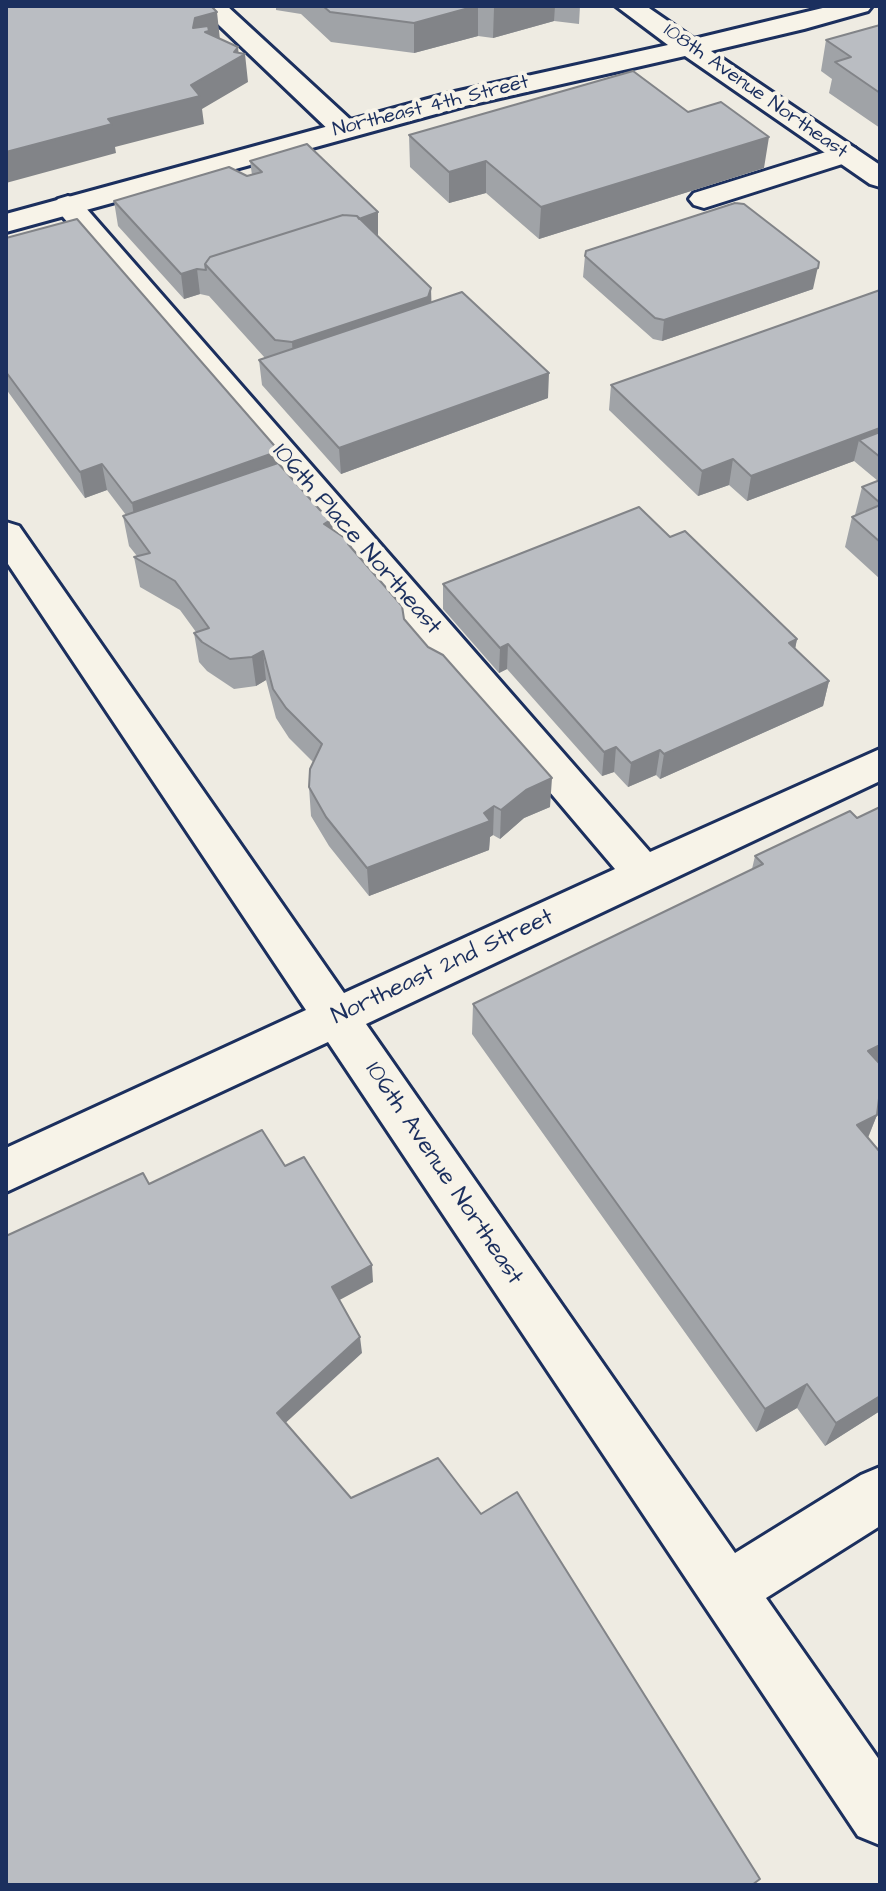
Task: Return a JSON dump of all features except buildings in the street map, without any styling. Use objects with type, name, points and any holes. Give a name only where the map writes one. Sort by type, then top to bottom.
[{"type":"street","name":"108th Avenue Northeast","points":[[629,6],[880,178]]},
{"type":"street","name":"Northeast 4th Street","points":[[6,223],[344,129],[859,6]]},
{"type":"street","points":[[221,19],[344,129]]},
{"type":"street","points":[[264,151],[287,175]]},
{"type":"street","points":[[704,199],[845,154]]},
{"type":"street","name":"106th Place Northeast","points":[[68,205],[644,874]]},
{"type":"street","name":"106th Avenue Northeast","points":[[6,534],[334,1019],[373,1069],[880,1814]]},
{"type":"street","name":"Northeast 2nd Street","points":[[6,1171],[880,764]]},
{"type":"street","points":[[726,1591],[880,1494]]}]
